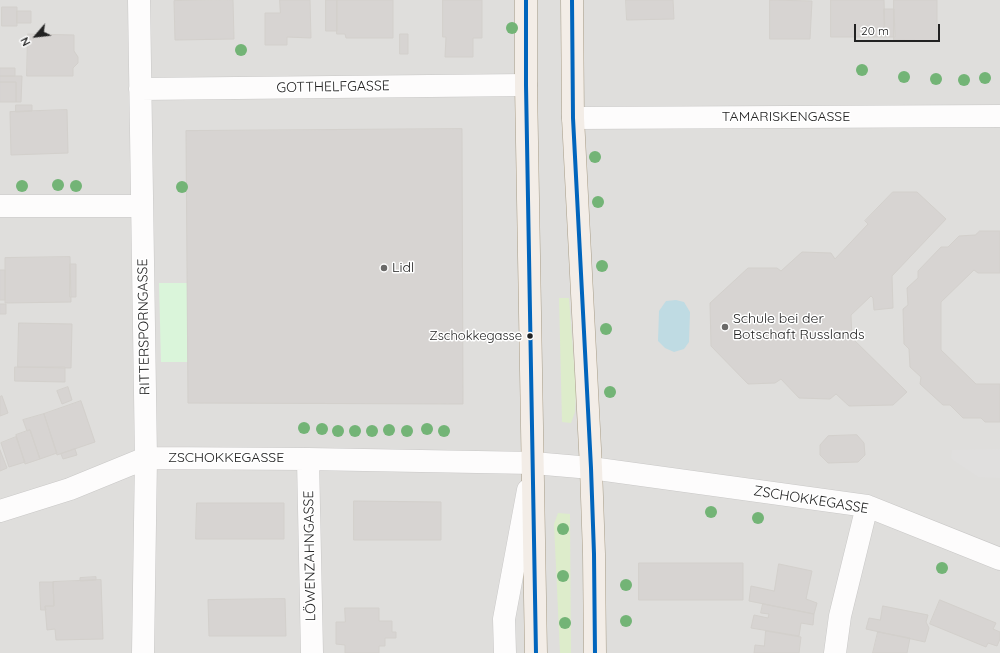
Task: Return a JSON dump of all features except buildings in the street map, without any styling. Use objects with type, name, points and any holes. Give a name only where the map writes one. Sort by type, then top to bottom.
[{"type":"main road","points":[[526,0],[526,85],[536,653]]},
{"type":"main road","points":[[572,0],[573,118],[591,468],[595,653]]},
{"type":"street","name":"RITTERSPORNGASSE","points":[[139,0],[146,458],[143,653]]},
{"type":"street","name":"GOTTHELFGASSE","points":[[140,89],[526,85]]},
{"type":"street","name":"TAMARISKENGASSE","points":[[573,118],[1000,116]]},
{"type":"street","points":[[0,206],[142,206]]},
{"type":"street","name":"ZSCHOKKEGASSE","points":[[0,511],[70,489],[146,458],[533,463],[591,468],[867,506],[1000,559]]},
{"type":"street","name":"LÖWENZAHNGASSE","points":[[308,459],[312,653]]},
{"type":"street","points":[[505,653],[504,619],[533,463]]},
{"type":"street","points":[[836,653],[840,616],[867,506]]},
{"type":"shaded area","points":[[0,0],[1000,0],[1000,653],[0,653]]},
{"type":"shaded area","points":[[1000,449],[1000,478],[978,477],[951,459],[952,450]]},
{"type":"green space","points":[[159,283],[187,283],[188,362],[161,362]]},
{"type":"green space","points":[[559,298],[569,298],[576,391],[575,412],[571,423],[562,422]]},
{"type":"green space","points":[[558,513],[570,514],[571,653],[560,653],[554,524]]},
{"type":"water","points":[[676,300],[684,302],[690,312],[689,342],[684,349],[674,352],[665,348],[658,341],[659,311],[666,301]]},
{"type":"transit line","points":[[526,0],[526,85],[536,653]]},
{"type":"transit line","points":[[572,0],[573,118],[591,468],[595,653]]},
{"type":"place","name":"Lidl","points":[[384,268]]},
{"type":"place","name":"Schule bei der Botschaft Russlands","points":[[725,327]]},
{"type":"place","name":"Zschokkegasse","points":[[530,336]]}]
